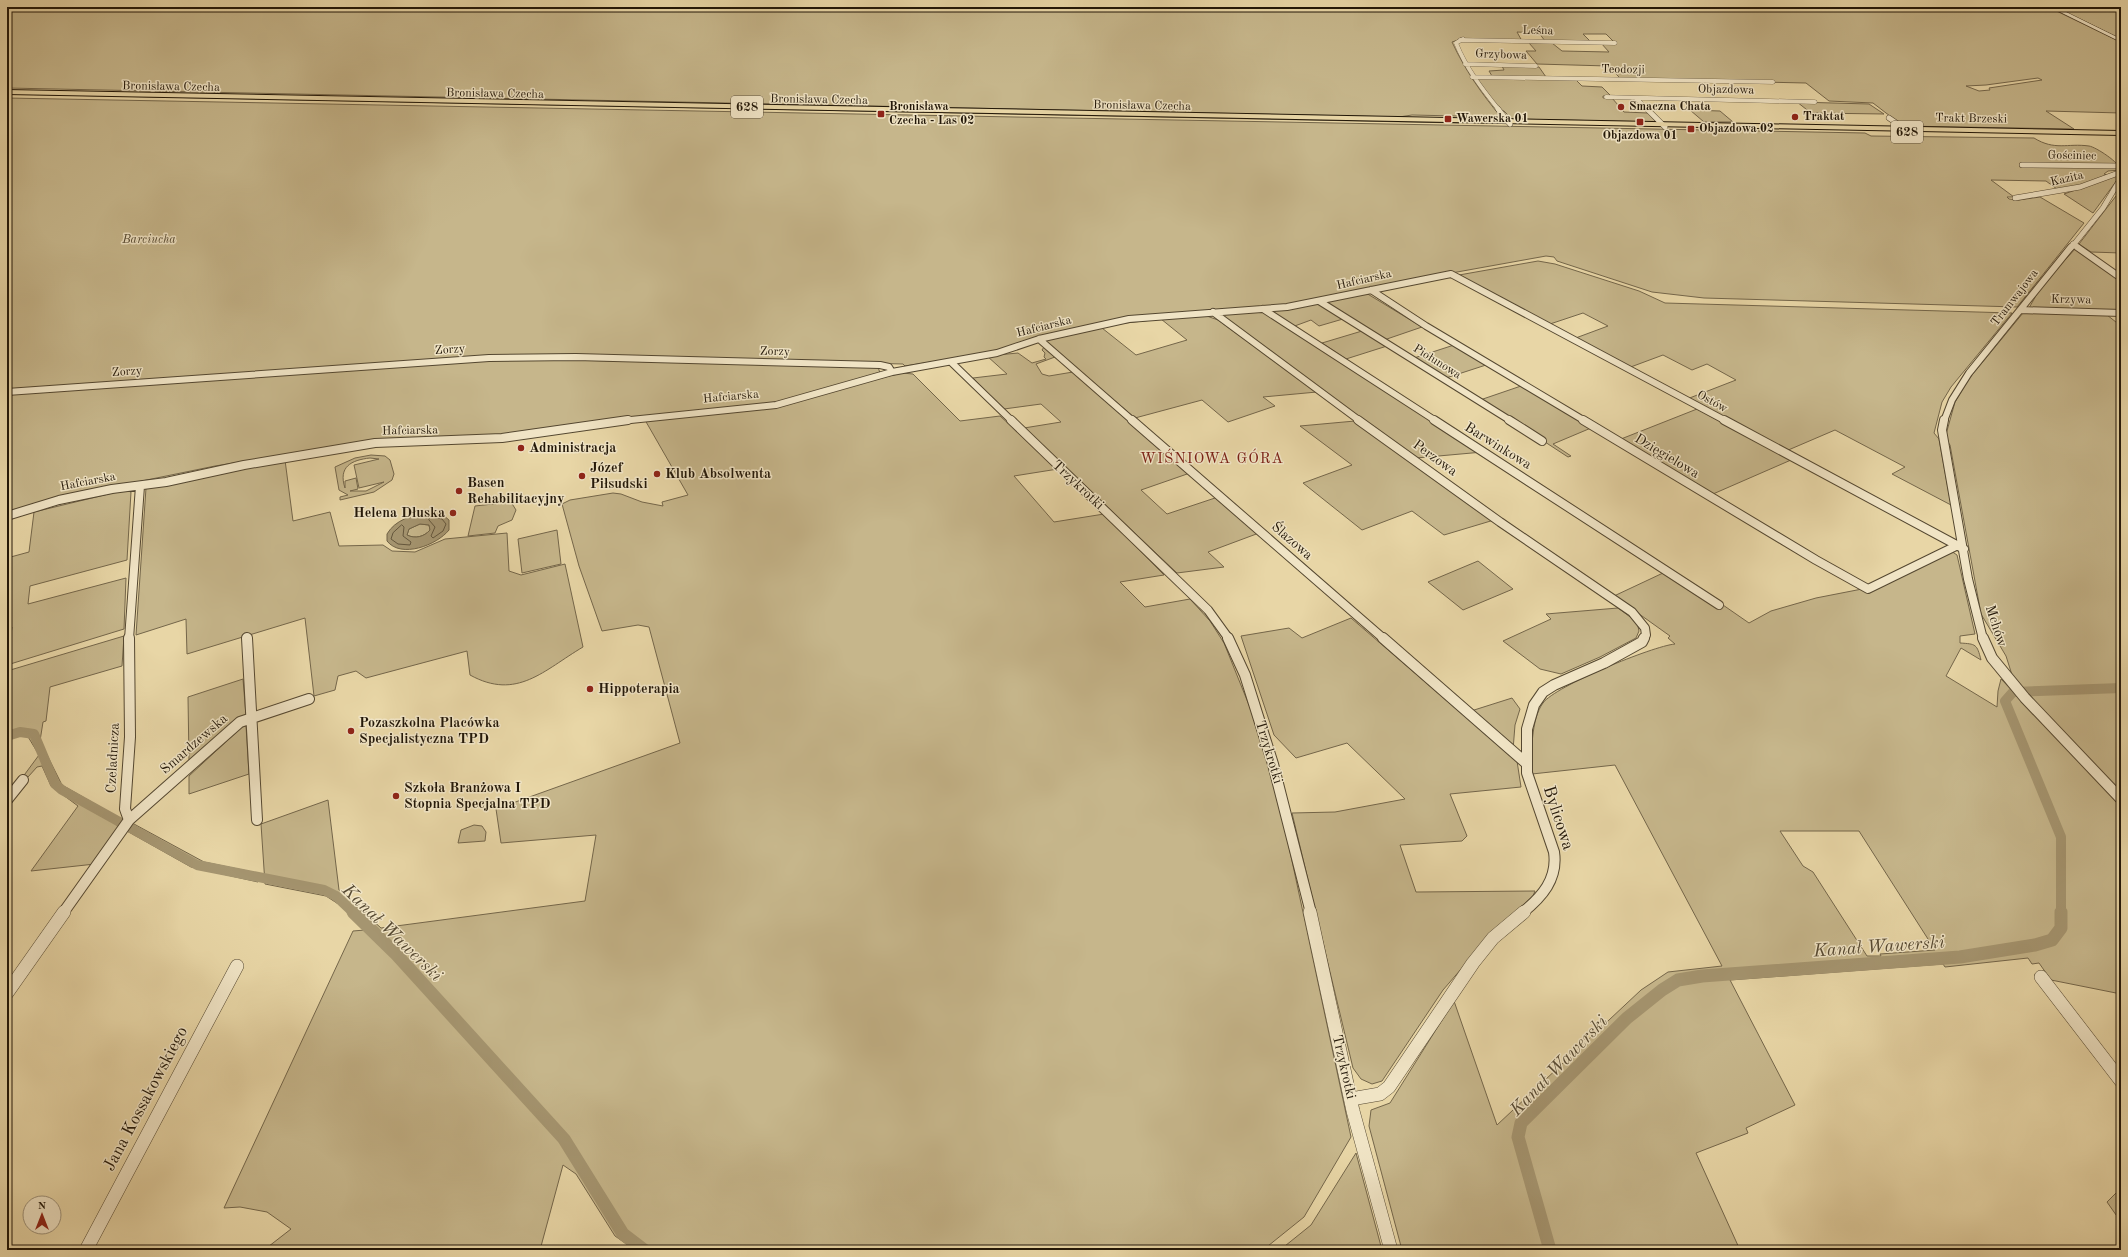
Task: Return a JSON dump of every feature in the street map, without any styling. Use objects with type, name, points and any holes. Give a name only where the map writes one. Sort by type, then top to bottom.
[{"type":"main road","name":"Bronisława Czecha","points":[[7,94],[1509,123]]},
{"type":"main road","name":"Trakt Brzeski","points":[[1509,123],[2121,134]]},
{"type":"main road","name":"Trakt Brzeski","points":[[1663,126],[2121,134]]},
{"type":"street","points":[[2052,7],[2121,40]]},
{"type":"street","points":[[1470,36],[1456,43],[1465,64],[1472,77],[1509,123]]},
{"type":"street","name":"Leśna","points":[[1460,40],[1615,43]]},
{"type":"street","name":"Grzybowa","points":[[1465,64],[1536,66]]},
{"type":"street","name":"Teodozji","points":[[1472,77],[1773,82]]},
{"type":"street","name":"Objazdowa","points":[[1606,97],[1815,102]]},
{"type":"street","points":[[1636,98],[1663,126]]},
{"type":"street","points":[[1889,118],[1905,130]]},
{"type":"street","name":"Gościniec","points":[[2022,165],[2121,166]]},
{"type":"street","name":"Kazita","points":[[2015,198],[2080,187],[2121,172]]},
{"type":"street","name":"Tramwajowa","points":[[1943,439],[1944,419],[1951,400],[1969,373],[2114,192],[2121,178]]},
{"type":"street","points":[[2114,192],[2121,196]]},
{"type":"street","points":[[2073,244],[2121,278]]},
{"type":"street","name":"Hafciarska","points":[[7,516],[71,497],[166,482],[244,465],[383,442],[437,442],[502,438],[652,417],[776,405],[892,372],[997,353],[1039,339],[1129,319],[1263,309],[1319,301],[1451,274]]},
{"type":"street","name":"Ostów","points":[[1451,274],[1960,548]]},
{"type":"street","name":"Dzięgielowa","points":[[1371,290],[1426,326],[1816,560],[1868,589],[1960,548]]},
{"type":"street","name":"Piołunowa","points":[[1319,301],[1542,441]]},
{"type":"street","name":"Barwinkowa","points":[[1263,309],[1719,605]]},
{"type":"street","name":"Krzywa","points":[[2020,310],[2121,313]]},
{"type":"street","name":"Perzowa","points":[[1213,312],[1459,493],[1560,565],[1628,610],[1643,623]]},
{"type":"street","name":"Ślazowa","points":[[1039,339],[1526,763]]},
{"type":"street","name":"Zorzy","points":[[7,392],[527,357],[880,365],[888,367],[892,372]]},
{"type":"street","name":"Trzykrotki","points":[[951,362],[1198,600],[1218,621],[1232,643],[1270,749],[1293,836],[1350,1099],[1390,1250]]},
{"type":"street","name":"Mchów","points":[[1943,439],[1960,548],[1984,644],[1992,658],[2025,698],[2121,799]]},
{"type":"street","name":"Czeladnicza","points":[[127,824],[125,809],[130,737],[129,636],[140,486]]},
{"type":"street","name":"Bylicowa","points":[[1350,1099],[1380,1094],[1389,1087],[1447,999],[1487,944],[1537,901],[1554,876],[1556,865],[1554,852],[1528,779],[1526,763],[1527,729],[1538,698],[1554,685],[1604,663],[1642,642],[1646,638],[1647,633],[1643,623]]},
{"type":"street","points":[[247,638],[250,718],[257,820]]},
{"type":"street","name":"Smardzewska","points":[[127,824],[240,722],[309,699]]},
{"type":"street","points":[[7,800],[23,780]]},
{"type":"street","points":[[7,993],[127,824]]},
{"type":"street","name":"Jana Kossakowskiego","points":[[86,1250],[237,966]]},
{"type":"street","points":[[2041,977],[2121,1081]]},
{"type":"green space","points":[[7,7],[2048,7],[2121,42],[2121,113],[2046,111],[2074,129],[1903,126],[1873,103],[1829,101],[1806,83],[1621,79],[1608,66],[1537,64],[1526,51],[1536,51],[1529,43],[1552,43],[1562,51],[1609,52],[1601,43],[1615,43],[1606,34],[1583,34],[1590,41],[1545,41],[1539,33],[1517,32],[1522,41],[1458,40],[1452,42],[1474,81],[1501,117],[1412,115],[1399,117],[7,88]],"holes":[[[2038,78],[2042,80],[1989,88],[1990,90],[1979,91],[1966,86],[1986,85]]]},
{"type":"green space","points":[[2055,7],[2121,7],[2121,39]]},
{"type":"green space","points":[[1502,66],[1539,67],[1546,77],[1492,76],[1489,71],[1504,70]]},
{"type":"green space","points":[[1476,78],[1576,80],[1582,86],[1602,87],[1611,96],[1603,96],[1603,98],[1612,98],[1624,112],[1648,113],[1656,122],[1512,119],[1504,111],[1500,110]]},
{"type":"green space","points":[[7,94],[1459,121],[1459,123]]},
{"type":"green space","name":"Barciucha","points":[[7,98],[1865,133],[1871,136],[2034,138],[2048,144],[2061,146],[2081,145],[2092,147],[2117,163],[2121,170],[2108,171],[2104,174],[2109,176],[2067,190],[2057,189],[2046,181],[1991,180],[2014,197],[2007,197],[2009,199],[2019,200],[2040,197],[2084,223],[2017,307],[1704,298],[1652,292],[1557,261],[1554,257],[1546,256],[1396,283],[1286,306],[1164,314],[995,352],[905,366],[903,364],[536,355],[7,389]]},
{"type":"green space","points":[[1797,102],[1869,104],[1884,114],[1811,113]]},
{"type":"green space","points":[[1690,110],[1720,111],[1733,122],[1704,122]]},
{"type":"green space","points":[[2116,176],[2120,176],[2093,213],[2064,194]]},
{"type":"green space","points":[[2116,196],[2121,198],[2121,253],[2091,252],[2079,244]]},
{"type":"green space","points":[[2076,248],[2121,281],[2121,311],[2029,308],[2042,285]]},
{"type":"green space","points":[[1538,261],[1555,264],[1639,291],[1665,303],[2012,313],[1951,387],[1942,402],[1934,433],[1939,439],[1951,505],[1892,474],[1905,467],[1835,430],[1786,451],[1687,399],[1736,380],[1707,364],[1692,370],[1663,355],[1628,368],[1573,339],[1608,326],[1583,313],[1547,325],[1459,275]]},
{"type":"green space","points":[[1366,293],[1422,327],[1384,340],[1323,302]]},
{"type":"green space","points":[[1319,303],[1343,319],[1319,326],[1311,320],[1292,327],[1269,311]]},
{"type":"green space","points":[[1264,311],[1483,452],[1416,458],[1218,314]]},
{"type":"green space","points":[[2023,313],[2107,315],[2121,326],[2121,794],[2029,697],[2013,678],[2006,656],[1981,614],[1950,445],[1945,438],[1955,402],[1968,380]]},
{"type":"green space","points":[[1204,315],[1218,320],[1317,392],[1263,397],[1275,406],[1228,422],[1202,400],[1135,418],[1042,339],[1102,328],[1136,355],[1187,340],[1161,319],[1117,324],[1141,319]]},
{"type":"green space","points":[[1362,331],[1387,346],[1346,359],[1322,343]]},
{"type":"green space","points":[[1454,345],[1486,365],[1446,378],[1414,358]]},
{"type":"green space","points":[[1044,347],[1055,357],[1036,364],[1042,374],[1049,376],[1073,372],[1190,473],[1141,490],[1167,514],[1218,497],[1259,533],[1208,552],[1224,567],[1177,573],[1024,428],[1061,422],[1041,404],[1004,409],[973,378],[1007,374],[987,356],[1018,353],[1032,363],[1046,359],[1044,357],[1045,353],[1042,350]]},
{"type":"green space","points":[[527,359],[878,367],[880,373],[776,404],[549,431],[283,455],[215,466],[49,500],[7,513],[7,394],[411,365]]},
{"type":"green space","points":[[902,373],[913,374],[960,421],[1000,416],[1058,469],[1014,476],[1054,522],[1104,514],[1164,575],[1120,582],[1145,607],[1190,599],[1210,621],[1224,643],[1253,715],[1271,772],[1282,814],[1351,1137],[1304,1217],[1263,1250],[635,1250],[615,1236],[576,1174],[563,1165],[540,1250],[264,1250],[291,1229],[267,1212],[240,1207],[224,1208],[353,931],[365,930],[349,911],[326,896],[265,884],[261,824],[328,800],[339,890],[381,928],[585,901],[596,835],[501,843],[496,809],[680,743],[649,627],[638,625],[602,631],[579,566],[562,504],[570,500],[613,493],[621,494],[642,502],[663,506],[662,502],[688,495],[645,420],[753,409]]},
{"type":"green space","points":[[1521,386],[1591,428],[1553,444],[1571,456],[1568,457],[1545,442],[1547,441],[1480,400]]},
{"type":"green space","points":[[1697,409],[1791,460],[1713,494],[1621,439]]},
{"type":"green space","points":[[1355,421],[1494,520],[1444,535],[1412,511],[1362,530],[1303,483],[1352,465],[1300,426]]},
{"type":"green space","points":[[371,455],[385,456],[390,460],[394,474],[392,480],[374,492],[340,500],[340,497],[348,495],[339,490],[335,467],[355,458]],"holes":[[[363,459],[379,459],[354,465],[359,488],[384,482],[366,491],[350,491],[358,489],[356,478],[345,481],[345,488],[343,475],[348,466]]]},
{"type":"green space","points":[[285,460],[293,521],[330,512],[339,546],[383,545],[392,551],[415,552],[445,539],[507,533],[509,571],[521,575],[565,564],[583,647],[542,673],[516,684],[502,685],[487,682],[470,675],[467,651],[366,678],[356,671],[338,676],[335,690],[314,696],[305,618],[187,654],[186,619],[136,635],[146,488]]},
{"type":"green space","points":[[125,490],[131,492],[127,560],[30,586],[28,604],[126,578],[124,629],[7,665],[12,627],[7,628],[7,558],[29,552],[34,512]]},
{"type":"green space","points":[[511,502],[516,510],[512,520],[498,526],[495,533],[468,536],[475,506]]},
{"type":"green space","points":[[420,524],[429,525],[430,530],[419,537],[407,535],[409,529]]},
{"type":"green space","points":[[557,530],[561,564],[522,573],[518,539]]},
{"type":"green space","points":[[1951,551],[1957,555],[1975,634],[1960,636],[1960,643],[1975,646],[1981,660],[1961,648],[1946,676],[1997,707],[1998,691],[2001,679],[2121,804],[2121,994],[2051,980],[2039,963],[2032,964],[2028,958],[1945,967],[1943,964],[1730,980],[1795,1105],[1746,1128],[1748,1133],[1696,1153],[1740,1250],[1402,1250],[1369,1126],[1371,1110],[1390,1103],[1454,1001],[1497,1125],[1641,990],[1668,972],[1722,966],[1615,765],[1532,774],[1534,727],[1539,710],[1543,703],[1551,696],[1584,677],[1627,659],[1664,646],[1675,644],[1668,638],[1670,636],[1614,596],[1663,573],[1717,608],[1723,605],[1749,623],[1771,611],[1816,598],[1862,589]],"holes":[[[1780,831],[1859,831],[1935,950],[1880,954],[1881,956],[1867,956],[1813,872],[1803,866]]]},
{"type":"green space","points":[[1478,561],[1513,589],[1463,610],[1428,582]]},
{"type":"green space","points":[[1618,608],[1637,622],[1639,631],[1636,638],[1600,657],[1561,674],[1540,669],[1503,641],[1551,619],[1546,614]]},
{"type":"green space","points":[[1351,618],[1517,761],[1521,787],[1450,794],[1467,836],[1462,841],[1400,845],[1416,892],[1535,891],[1533,896],[1493,932],[1443,990],[1382,1081],[1372,1084],[1361,1079],[1353,1068],[1292,813],[1335,812],[1405,799],[1347,743],[1296,758],[1274,735],[1241,636],[1289,628],[1302,638]]},
{"type":"green space","points":[[124,636],[122,666],[50,687],[46,721],[43,722],[40,741],[62,785],[116,816],[115,824],[120,827],[95,864],[31,871],[78,806],[51,786],[42,766],[37,767],[28,777],[22,778],[39,755],[27,735],[7,737],[7,671]]},
{"type":"green space","points":[[243,679],[246,716],[189,761],[188,697]]},
{"type":"green space","points":[[1512,698],[1520,709],[1515,725],[1513,750],[1471,711]]},
{"type":"green space","points":[[246,726],[249,774],[189,794],[189,776],[242,727]]},
{"type":"green space","points":[[134,824],[204,862],[257,873],[258,882],[191,867],[127,831]]},
{"type":"green space","points":[[474,825],[482,826],[486,832],[485,841],[458,843],[461,830]]},
{"type":"green space","points":[[1356,1153],[1382,1250],[1280,1250],[1311,1225]]},
{"type":"green space","points":[[2121,1188],[2121,1222],[2107,1202]]},
{"type":"water","points":[[427,513],[443,515],[449,520],[449,530],[436,541],[419,548],[401,549],[393,546],[387,541],[387,534],[395,525],[404,519]],"holes":[[[420,524],[429,525],[430,530],[422,536],[413,537],[407,535],[409,529]]]},
{"type":"waterway","name":"Kanał Wawerski","points":[[1550,1250],[1518,1137],[1521,1123],[1627,1018],[1662,990],[1678,980],[1702,976],[1960,957],[2035,945],[2052,940],[2061,928],[2061,837],[2005,701],[2013,692],[2121,688]]},
{"type":"waterway","name":"Kanał Wawerski","points":[[7,736],[20,732],[34,734],[55,784],[62,790],[197,865],[324,890],[336,896],[354,913]]},
{"type":"waterway","name":"Kanał Wawerski","points":[[353,912],[395,953],[564,1139],[623,1234],[644,1250]]},
{"type":"place","name":"Smaczna Chata","points":[[1621,107]]},
{"type":"place","name":"Bronisława Czecha - Las 02","points":[[881,114]]},
{"type":"place","name":"Traktat","points":[[1795,117]]},
{"type":"place","name":"Wawerska 01","points":[[1448,119]]},
{"type":"place","name":"Objazdowa 01","points":[[1640,122]]},
{"type":"place","name":"Objazdowa 02","points":[[1691,129]]},
{"type":"place","name":"Administracja","points":[[521,448]]},
{"type":"place","name":"Klub Absolwenta","points":[[657,474]]},
{"type":"place","name":"Józef Piłsudski","points":[[582,476]]},
{"type":"place","name":"Basen Rehabilitacyjny","points":[[459,491]]},
{"type":"place","name":"Helena Dłuska","points":[[453,513]]},
{"type":"place","name":"Hippoterapia","points":[[590,689]]},
{"type":"place","name":"Pozaszkolna Placówka Specjalistyczna TPD","points":[[351,731]]},
{"type":"place","name":"Szkoła Branżowa I Stopnia Specjalna TPD","points":[[396,796]]},
{"type":"district","name":"WIŚNIOWA GÓRA","points":[[1212,459]]}]
